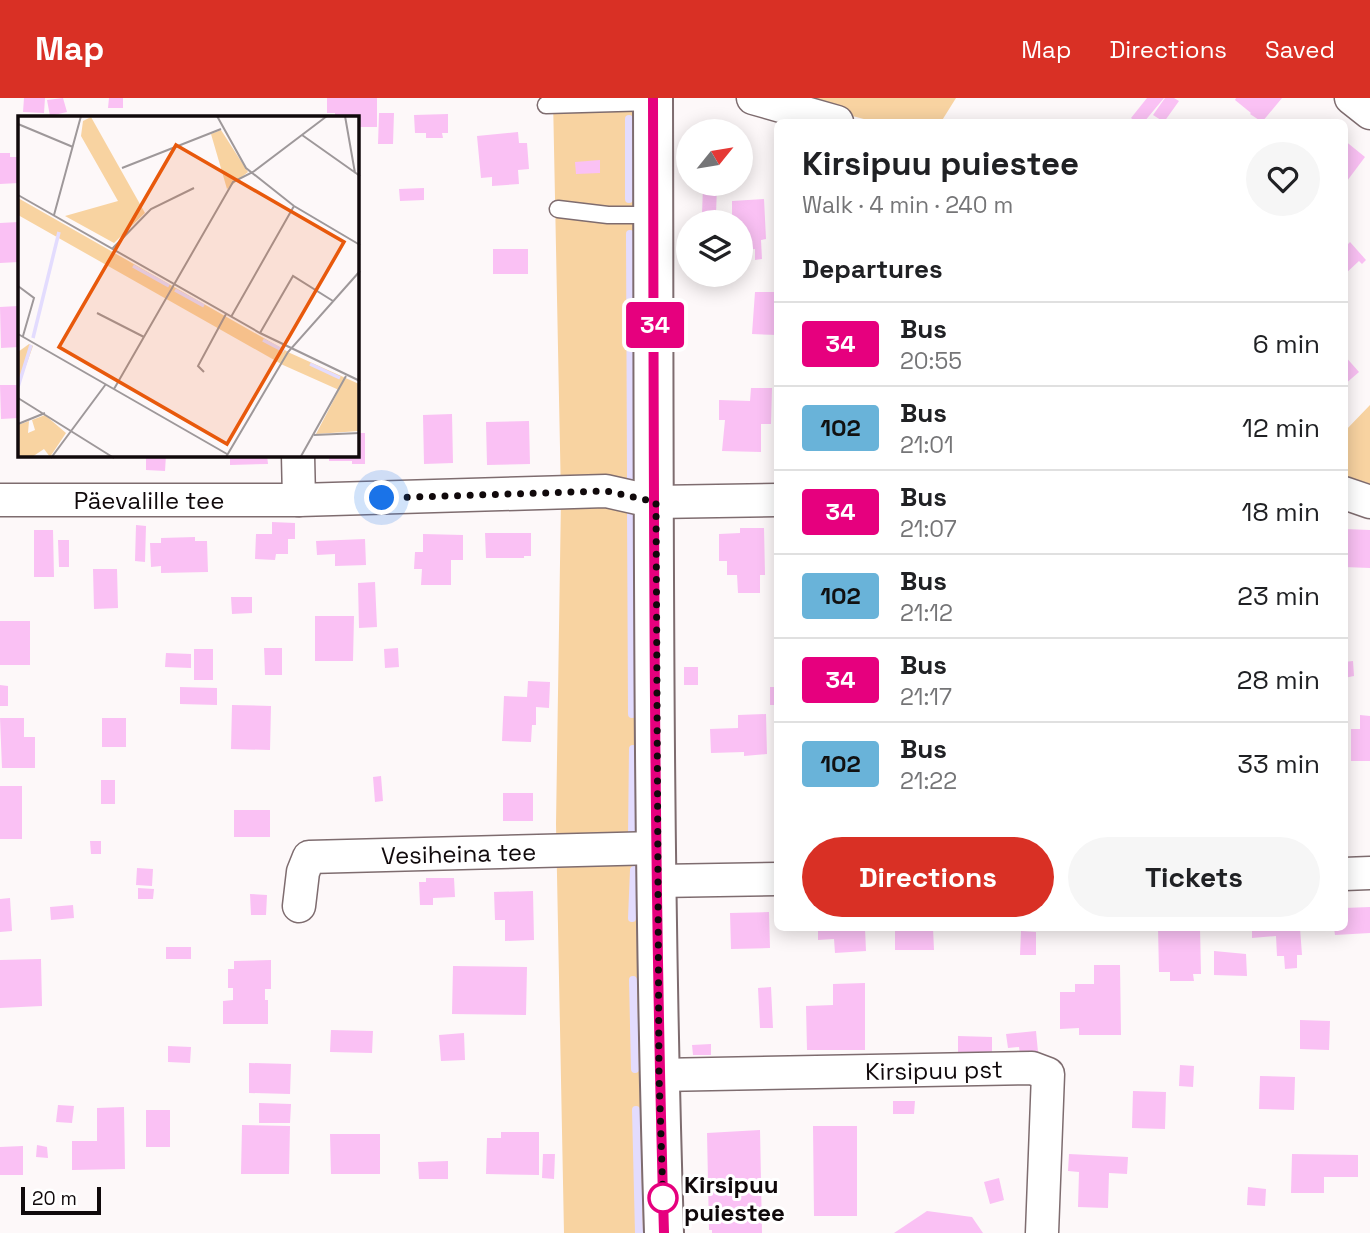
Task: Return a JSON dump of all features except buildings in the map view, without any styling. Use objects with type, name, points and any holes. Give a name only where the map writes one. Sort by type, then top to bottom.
[{"type":"street","points":[[753,98],[827,119]]},
{"type":"street","points":[[1351,98],[1370,113]]},
{"type":"street","points":[[653,100],[659,1075],[664,1233]]},
{"type":"street","points":[[298,457],[299,500]]},
{"type":"street","name":"Päevalille tee","points":[[0,500],[299,500],[606,491],[656,502],[774,500]]},
{"type":"street","points":[[1348,495],[1370,502]]},
{"type":"street","name":"Vesiheina tee","points":[[299,906],[303,872],[309,857],[657,864],[774,879]]},
{"type":"street","points":[[1348,874],[1370,873]]},
{"type":"street","name":"Kirsipuu pst","points":[[659,1075],[1032,1068],[1048,1074],[1042,1233]]},
{"type":"lane","points":[[546,105],[653,100]]},
{"type":"lane","points":[[558,209],[608,215],[654,215]]},
{"type":"shaded area","points":[[553,98],[640,98],[648,1233],[564,1233],[556,824],[561,498]]},
{"type":"shaded area","points":[[785,98],[956,98],[943,119],[864,119]]},
{"type":"shaded area","points":[[1370,405],[1370,495],[1348,487],[1348,428]]},
{"type":"waterway","points":[[629,119],[629,199]]},
{"type":"waterway","points":[[630,234],[631,478]]},
{"type":"waterway","points":[[631,511],[632,714]]},
{"type":"waterway","points":[[632,834],[633,749]]},
{"type":"waterway","points":[[632,918],[634,870]]},
{"type":"waterway","points":[[633,980],[635,1069]]},
{"type":"waterway","points":[[636,1110],[639,1233]]},
{"type":"bus line","name":"34","points":[[653,98],[659,1075],[664,1233]]},
{"type":"place","name":"Kirsipuu puiestee","points":[[663,1198]]},
{"type":"route","points":[[382,498],[606,491],[656,502],[659,1075],[663,1198]]}]
